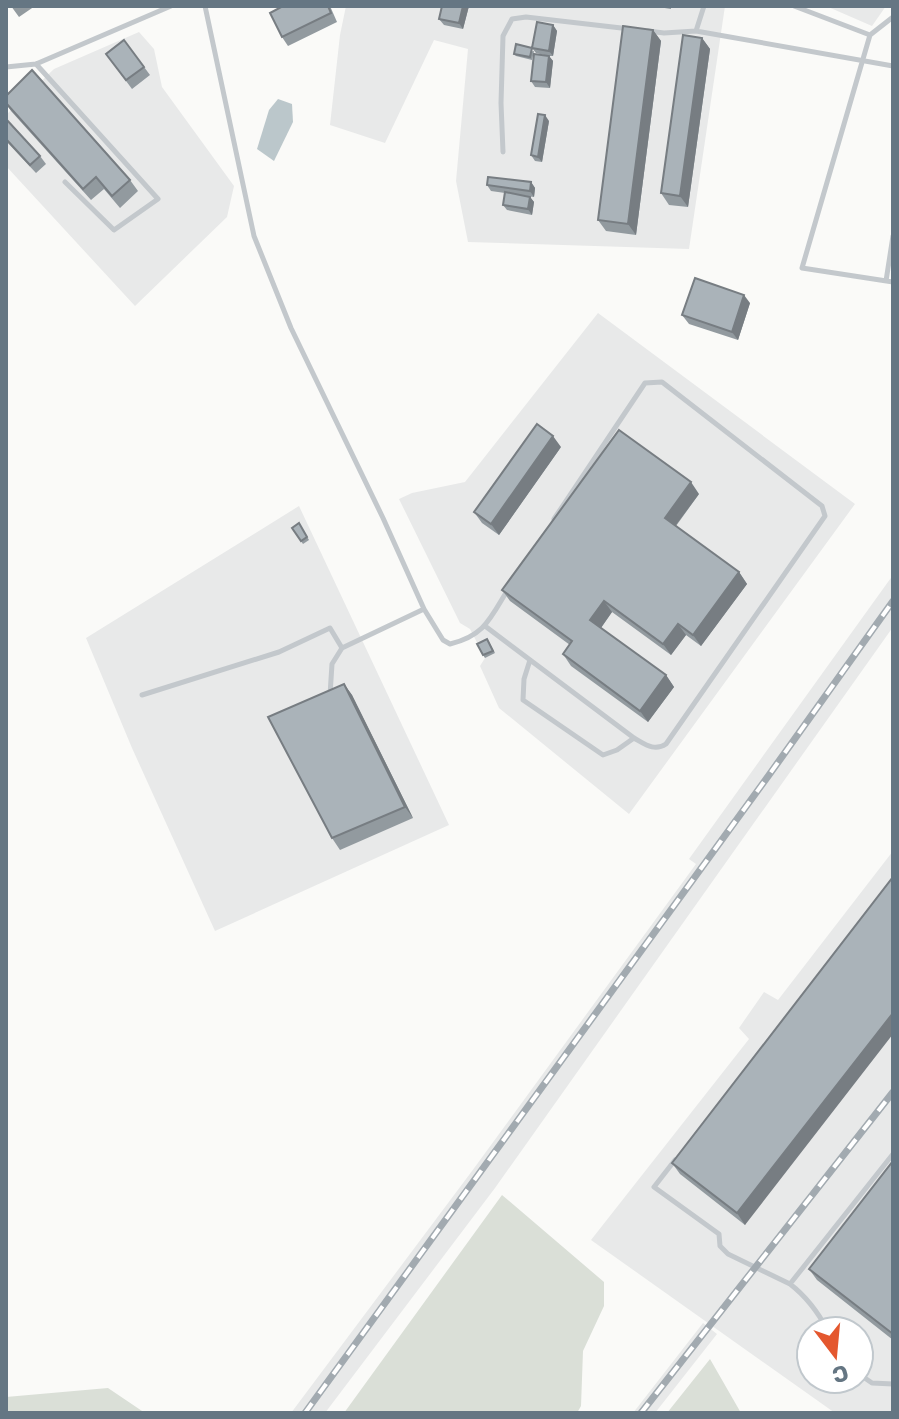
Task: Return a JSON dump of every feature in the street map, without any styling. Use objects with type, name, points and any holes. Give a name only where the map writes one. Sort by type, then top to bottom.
[{"type":"lane","points":[[6,67],[36,64],[171,6]]},
{"type":"lane","points":[[205,6],[254,236],[291,328],[424,609],[443,640],[450,644],[468,640],[485,626],[511,586]]},
{"type":"lane","points":[[696,31],[704,6]]},
{"type":"lane","points":[[794,6],[870,35]]},
{"type":"lane","points":[[503,152],[503,36],[512,19],[526,17],[664,33],[696,31],[893,66]]},
{"type":"lane","points":[[892,19],[870,35],[802,268],[889,281],[893,236]]},
{"type":"lane","points":[[36,64],[158,199],[114,230],[65,182]]},
{"type":"lane","points":[[485,626],[634,738],[653,748],[660,748],[666,744],[825,516],[822,506],[662,382],[645,383],[554,519]]},
{"type":"lane","points":[[330,695],[332,664],[342,648],[424,609]]},
{"type":"lane","points":[[142,695],[279,652],[330,628],[342,648]]},
{"type":"lane","points":[[530,660],[524,679],[523,700],[603,755],[634,738]]},
{"type":"lane","points":[[682,1151],[654,1187],[719,1234],[720,1246],[728,1254],[790,1284],[803,1294],[819,1315]]},
{"type":"lane","points":[[790,1284],[893,1154]]},
{"type":"shaded area","points":[[346,6],[725,6],[689,249],[468,242],[456,181],[468,49],[434,40],[385,143],[330,125]]},
{"type":"shaded area","points":[[826,6],[886,6],[872,26]]},
{"type":"shaded area","points":[[139,32],[154,49],[162,87],[234,186],[227,217],[135,306],[6,166],[6,115],[54,69]]},
{"type":"shaded area","points":[[278,99],[292,104],[293,122],[274,161],[257,149],[269,110]]},
{"type":"shaded area","points":[[598,313],[855,504],[629,814],[499,708],[480,666],[485,658],[470,629],[460,623],[399,499],[412,493],[465,482]]},
{"type":"shaded area","points":[[299,506],[449,825],[215,931],[86,638]]},
{"type":"shaded area","points":[[893,575],[893,627],[495,1188],[325,1413],[291,1413],[696,864],[689,859]]},
{"type":"shaded area","points":[[893,851],[893,1413],[835,1413],[810,1395],[875,1395],[875,1315],[795,1315],[795,1385],[591,1240],[749,1039],[739,1028],[764,992],[778,1000]]},
{"type":"shaded area","points":[[502,1195],[604,1282],[604,1306],[583,1351],[581,1406],[577,1413],[344,1413]]},
{"type":"shaded area","points":[[703,1323],[717,1334],[655,1413],[633,1413]]},
{"type":"shaded area","points":[[710,1359],[741,1413],[667,1413]]},
{"type":"shaded area","points":[[108,1388],[145,1413],[6,1413],[6,1397]]},
{"type":"building","points":[[283,6],[328,6],[331,13],[282,37],[270,13]]},
{"type":"building","points":[[442,6],[463,6],[459,23],[439,19]]},
{"type":"building","points":[[537,22],[553,25],[549,51],[532,48]]},
{"type":"building","points":[[623,26],[653,30],[628,224],[598,220]]},
{"type":"building","points":[[683,35],[702,38],[680,196],[661,193]]},
{"type":"building","points":[[124,40],[144,67],[126,80],[106,54]]},
{"type":"building","points":[[516,44],[532,48],[530,57],[514,54]]},
{"type":"building","points":[[534,54],[549,56],[546,82],[531,81]]},
{"type":"building","points":[[32,70],[130,180],[112,196],[96,177],[83,189],[6,103],[6,96]]},
{"type":"building","points":[[538,114],[545,115],[538,157],[531,155]]},
{"type":"building","points":[[6,119],[40,156],[30,165],[6,139]]},
{"type":"building","points":[[488,177],[531,182],[530,191],[487,185]]},
{"type":"building","points":[[505,192],[530,197],[528,209],[503,205]]},
{"type":"building","points":[[695,278],[744,295],[732,332],[682,315]]},
{"type":"building","points":[[537,424],[553,436],[491,524],[474,512]]},
{"type":"building","points":[[619,430],[691,482],[665,518],[739,572],[693,635],[678,624],[663,644],[604,601],[590,620],[666,675],[640,711],[563,654],[572,641],[502,590]]},
{"type":"building","points":[[299,523],[307,537],[301,541],[292,528]]},
{"type":"building","points":[[487,639],[493,651],[483,655],[477,644]]},
{"type":"building","points":[[344,684],[405,807],[332,838],[268,717]]},
{"type":"building","points":[[893,877],[893,1013],[737,1213],[672,1163]]},
{"type":"building","points":[[893,1161],[893,1334],[875,1320],[875,1315],[868,1315],[809,1269]]},
{"type":"railway","points":[[305,1413],[893,601]]},
{"type":"railway","points":[[641,1413],[893,1092]]}]
